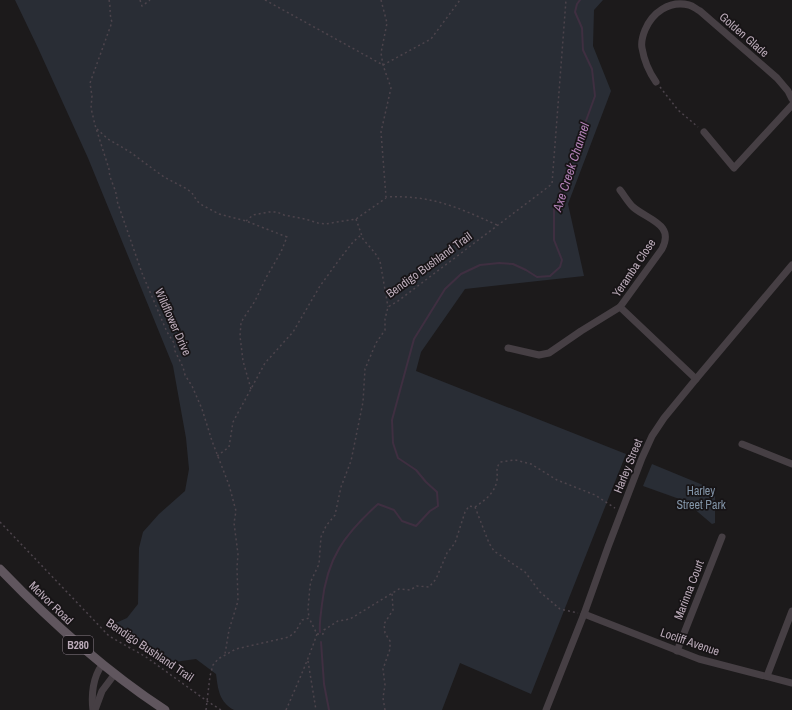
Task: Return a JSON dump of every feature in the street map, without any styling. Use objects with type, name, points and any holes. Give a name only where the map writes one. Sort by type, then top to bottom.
[{"type":"main road","name":"McIvor Road","points":[[0,570],[78,646],[114,675],[164,710]]},
{"type":"street","name":"Golden Glade","points":[[656,82],[649,72],[641,47],[644,33],[654,15],[667,5],[677,3],[688,4],[700,11],[777,78],[788,91],[792,99]]},
{"type":"street","points":[[704,132],[734,168],[792,105]]},
{"type":"street","name":"Yeramba Close","points":[[508,348],[539,355],[549,353],[620,307],[662,249],[666,238],[664,230],[658,222],[632,206],[620,190]]},
{"type":"street","name":"Harley Street","points":[[546,710],[584,614],[621,512],[652,436],[664,418],[792,265]]},
{"type":"street","name":"Yeramba Close","points":[[620,307],[696,379]]},
{"type":"street","points":[[742,444],[792,464]]},
{"type":"street","name":"Marinna Court","points":[[677,651],[722,538]]},
{"type":"street","points":[[767,676],[792,611]]},
{"type":"street","name":"Locliff Avenue","points":[[584,614],[699,659],[792,683]]},
{"type":"street","points":[[94,710],[92,703],[95,677],[102,665]]},
{"type":"street","points":[[94,710],[102,691],[114,675]]},
{"type":"path","name":"Wildflower Drive","points":[[109,0],[109,13],[112,22],[90,83],[92,96],[91,108],[109,173],[117,192],[117,201],[142,273],[167,332],[174,343],[175,351],[183,366],[185,375],[192,386],[202,409],[217,456],[229,486],[236,511],[234,523],[238,554],[238,601],[229,630],[225,654]]},
{"type":"path","points":[[140,0],[142,6],[150,0]]},
{"type":"path","points":[[265,0],[383,65]]},
{"type":"path","points":[[381,0],[387,24],[381,53],[383,65],[391,88],[381,132],[386,198]]},
{"type":"path","points":[[383,65],[431,39],[460,0]]},
{"type":"path","name":"Bendigo Bushland Trail","points":[[207,701],[207,692],[213,665],[218,659],[236,649],[285,638],[296,631],[302,620],[310,618],[308,609],[310,586],[319,564],[321,537],[326,526],[335,515],[341,487],[349,469],[355,447],[363,402],[365,369],[376,343],[385,330],[385,319],[388,307],[398,302],[552,184],[566,0]]},
{"type":"path","points":[[656,82],[678,110],[704,132]]},
{"type":"path","points":[[96,129],[108,139],[130,152],[164,177],[187,189],[197,202],[202,205],[219,214],[246,221],[287,237],[281,252],[255,301],[241,323],[240,336],[243,361],[251,389]]},
{"type":"path","points":[[246,221],[252,215],[277,212],[284,215],[325,224],[356,219],[386,198],[407,197],[426,198],[450,204],[498,225]]},
{"type":"path","points":[[356,219],[363,239],[380,261],[388,307]]},
{"type":"path","points":[[217,456],[229,447],[231,426],[265,363],[293,332],[320,286],[353,242],[361,235]]},
{"type":"path","points":[[317,634],[323,634],[324,630],[338,621],[350,619],[399,589],[410,590],[417,586],[429,587],[436,579],[447,552],[455,543],[465,512],[469,506],[475,507],[488,498],[495,488],[497,479],[496,468],[500,462],[515,460],[531,464],[557,480],[596,495],[621,512]]},
{"type":"path","points":[[475,507],[489,543],[494,551],[525,572],[540,592],[560,609],[584,614]]},
{"type":"path","name":"Bendigo Bushland Trail","points":[[0,522],[109,636],[146,657],[207,701]]},
{"type":"path","points":[[385,710],[383,698],[385,685],[383,669],[390,649],[390,641],[385,633],[384,624],[393,610],[392,593]]},
{"type":"path","points":[[286,710],[303,668],[308,660],[317,634],[310,618]]},
{"type":"path","points":[[308,660],[316,710]]},
{"type":"path","points":[[206,710],[207,701],[221,710]]},
{"type":"green space","points":[[15,0],[603,0],[594,10],[593,46],[611,91],[568,204],[584,276],[465,289],[421,352],[416,371],[626,454],[531,694],[460,663],[442,710],[234,710],[225,703],[220,695],[216,674],[196,659],[167,663],[122,635],[109,624],[127,618],[138,604],[139,548],[143,532],[159,514],[185,491],[189,469],[186,438],[173,366],[88,158]]},
{"type":"green space","name":"Harley Street Park","points":[[652,464],[715,490],[715,523],[712,524],[685,501],[643,486]]},
{"type":"waterway","name":"Axe Creek Channel","points":[[320,632],[324,588],[333,560],[347,537],[366,515],[378,504],[394,510],[402,521],[416,526],[430,511],[438,506],[437,492],[416,470],[398,458],[393,443],[392,420],[414,339],[445,289],[461,274],[480,265],[499,263],[513,264],[537,277],[550,276],[560,267],[562,260],[554,240],[554,209],[595,96],[592,69],[583,50],[582,28],[575,12],[577,4],[580,0]]},
{"type":"waterway","name":"Axe Creek Channel","points":[[321,642],[324,684],[329,710]]}]
